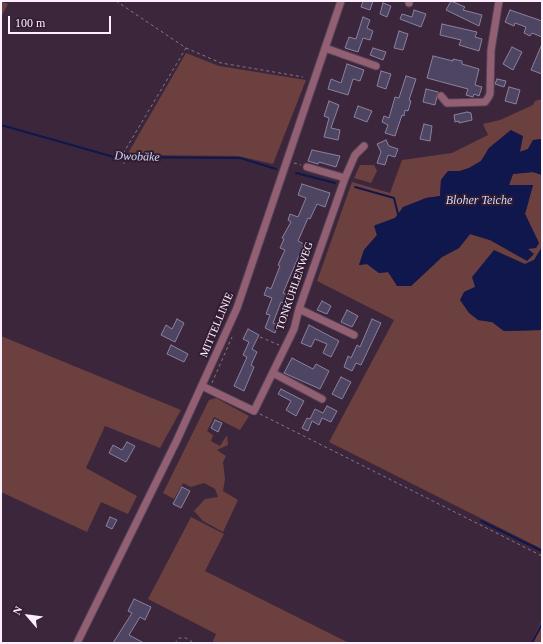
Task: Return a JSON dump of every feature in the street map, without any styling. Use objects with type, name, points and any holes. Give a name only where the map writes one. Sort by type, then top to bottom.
[{"type":"street","name":"MITTELLINIE","points":[[77,643],[202,386],[238,308],[341,1]]},
{"type":"street","points":[[442,96],[447,103],[485,102],[488,98],[490,94],[491,50],[499,1]]},
{"type":"street","points":[[326,48],[376,66]]},
{"type":"street","name":"TONKUHLENWEG","points":[[254,411],[294,329],[298,309],[346,178],[355,155],[364,146]]},
{"type":"street","points":[[307,167],[346,178]]},
{"type":"street","points":[[298,309],[354,335]]},
{"type":"street","points":[[273,373],[322,399]]},
{"type":"street","points":[[202,386],[254,411]]},
{"type":"path","points":[[116,1],[186,48],[221,63],[303,77]]},
{"type":"path","points":[[124,164],[124,152],[186,48]]},
{"type":"path","points":[[260,337],[285,348]]},
{"type":"path","points":[[254,411],[542,556]]},
{"type":"path","points":[[175,643],[179,638],[186,638],[194,643]]},
{"type":"shaded area","points":[[1,1],[8,4],[1,17]]},
{"type":"shaded area","points":[[186,53],[219,66],[306,80],[273,164],[238,156],[127,155]]},
{"type":"shaded area","points":[[542,99],[542,139],[533,140],[528,149],[519,152],[511,130],[489,148],[481,161],[460,171],[448,171],[441,180],[440,196],[426,198],[395,218],[375,225],[377,235],[364,250],[359,265],[367,264],[379,273],[388,272],[411,286],[442,257],[459,248],[470,234],[490,240],[527,260],[528,249],[539,243],[525,214],[533,185],[509,185],[513,174],[533,172],[542,175],[542,247],[534,260],[464,292],[478,320],[492,322],[504,331],[542,330],[542,549],[329,442],[394,320],[317,281],[352,182],[390,193],[402,160],[452,153],[488,135],[483,124],[500,120],[533,105],[535,101]]},
{"type":"shaded area","points":[[360,165],[374,165],[377,171],[371,183],[354,178]]},
{"type":"shaded area","points":[[1,336],[181,410],[160,448],[105,426],[86,468],[137,496],[128,514],[101,502],[87,532],[1,492]]},
{"type":"shaded area","points":[[216,398],[249,416],[240,430],[214,417],[207,431],[213,435],[211,441],[220,446],[227,435],[228,445],[217,450],[226,456],[223,462],[225,479],[223,491],[238,500],[223,532],[203,521],[194,511],[205,499],[218,497],[215,489],[204,483],[191,487],[183,483],[174,499],[163,493],[209,400]]},
{"type":"shaded area","points":[[191,517],[224,534],[205,571],[349,643],[212,643],[216,634],[148,599]]},
{"type":"shaded area","points":[[542,620],[542,643],[531,643]]},
{"type":"water","name":"Bloher Teiche","points":[[511,130],[523,136],[520,152],[528,149],[533,140],[542,139],[542,175],[533,172],[513,174],[509,185],[533,185],[525,214],[539,243],[536,248],[528,249],[534,254],[527,261],[490,240],[470,234],[459,248],[442,257],[411,286],[397,286],[388,272],[379,273],[367,264],[359,265],[364,250],[377,235],[374,226],[395,218],[403,207],[426,198],[440,196],[441,180],[448,171],[460,171],[481,161],[489,148]]},
{"type":"water","points":[[542,247],[542,330],[504,331],[492,322],[478,320],[469,313],[460,300],[464,292],[475,287],[472,277],[494,250],[525,264],[534,260]]},
{"type":"building","points":[[363,1],[373,1],[370,10],[361,7]]},
{"type":"building","points":[[451,1],[465,7],[463,10],[482,15],[479,26],[446,10]]},
{"type":"building","points":[[383,3],[391,6],[387,17],[380,14]]},
{"type":"building","points":[[414,10],[426,14],[421,27],[400,19],[402,14],[412,17]]},
{"type":"building","points":[[510,10],[542,21],[542,37],[532,33],[530,36],[524,33],[526,27],[515,23],[514,26],[505,22]]},
{"type":"building","points":[[363,17],[370,20],[367,28],[373,31],[370,40],[363,38],[358,52],[345,48],[349,37],[356,39]]},
{"type":"building","points":[[442,24],[477,32],[475,37],[482,39],[479,51],[459,45],[461,40],[440,35]]},
{"type":"building","points":[[399,31],[408,34],[403,50],[394,48]]},
{"type":"building","points":[[542,44],[542,74],[531,70]]},
{"type":"building","points":[[512,47],[522,52],[513,70],[503,64]]},
{"type":"building","points":[[373,48],[386,52],[383,60],[370,55]]},
{"type":"building","points":[[433,56],[453,61],[453,59],[462,61],[462,64],[479,69],[475,85],[482,87],[479,96],[474,94],[473,97],[466,95],[468,89],[427,78]]},
{"type":"building","points":[[347,64],[364,70],[360,81],[353,79],[348,95],[328,89],[331,79],[341,83]]},
{"type":"building","points":[[381,71],[391,74],[386,89],[377,86]]},
{"type":"building","points":[[406,76],[416,79],[409,100],[411,101],[408,111],[405,110],[404,116],[402,115],[395,136],[385,133],[388,125],[382,122],[384,116],[389,118],[395,97],[399,98]]},
{"type":"building","points":[[497,79],[506,81],[504,87],[495,84]]},
{"type":"building","points":[[509,87],[520,90],[516,104],[505,101]]},
{"type":"building","points":[[426,89],[438,92],[435,105],[423,102]]},
{"type":"building","points":[[329,101],[339,105],[331,128],[340,130],[338,140],[324,137],[329,118],[324,116]]},
{"type":"building","points":[[358,106],[372,111],[367,122],[354,117]]},
{"type":"building","points":[[467,112],[471,113],[472,120],[459,123],[459,121],[455,122],[454,115]]},
{"type":"building","points":[[424,124],[432,126],[430,141],[420,139]]},
{"type":"building","points":[[386,140],[389,146],[398,149],[395,157],[388,155],[385,165],[377,163],[381,152],[377,144]]},
{"type":"building","points":[[312,150],[340,156],[336,167],[319,162],[318,164],[308,161]]},
{"type":"building","points":[[302,184],[330,193],[325,207],[317,204],[310,219],[308,218],[298,241],[304,244],[283,293],[290,296],[287,304],[281,302],[273,323],[278,325],[275,333],[265,328],[270,315],[266,314],[272,298],[264,295],[267,287],[271,289],[280,266],[278,265],[285,250],[280,248],[284,239],[282,238],[291,222],[288,220],[290,214],[298,217],[306,198],[298,195]]},
{"type":"building","points":[[322,301],[331,306],[327,314],[317,310]]},
{"type":"building","points":[[347,310],[358,316],[352,327],[341,322]]},
{"type":"building","points":[[177,319],[184,323],[175,342],[161,335],[166,325],[172,329]]},
{"type":"building","points":[[372,319],[381,323],[361,365],[356,363],[352,371],[344,367],[348,356],[351,358],[357,345],[360,347]]},
{"type":"building","points":[[309,325],[339,341],[331,357],[323,353],[327,344],[315,339],[311,347],[301,343]]},
{"type":"building","points":[[248,329],[259,335],[252,349],[257,352],[251,365],[254,367],[244,391],[234,386],[247,357],[243,355],[249,342],[243,339]]},
{"type":"building","points":[[171,345],[188,354],[184,362],[167,354]]},
{"type":"building","points":[[292,358],[313,369],[316,364],[329,371],[320,389],[284,373]]},
{"type":"building","points":[[341,377],[351,382],[342,399],[332,394]]},
{"type":"building","points":[[281,389],[304,401],[296,416],[286,410],[291,401],[278,394]]},
{"type":"building","points":[[327,406],[337,411],[331,422],[322,418],[319,425],[312,421],[308,431],[302,428],[307,418],[310,419],[315,409],[323,413]]},
{"type":"building","points":[[215,420],[222,423],[218,432],[211,428]]},
{"type":"building","points":[[127,442],[135,446],[126,462],[109,453],[113,445],[122,450]]},
{"type":"building","points":[[182,487],[190,491],[181,508],[173,504]]},
{"type":"building","points":[[110,517],[117,520],[112,529],[106,526]]},
{"type":"building","points":[[134,599],[151,607],[145,620],[140,617],[129,635],[144,643],[113,643],[132,613],[128,611]]},
{"type":"waterway","name":"Dwobäke","points":[[1,125],[114,157],[240,158],[276,169]]},
{"type":"waterway","name":"Dwobäke","points":[[296,173],[335,183]]},
{"type":"waterway","name":"Dwobäke","points":[[355,187],[394,198],[398,214]]},
{"type":"waterway","points":[[481,521],[542,551]]},
{"type":"waterway","points":[[532,643],[542,624]]}]
